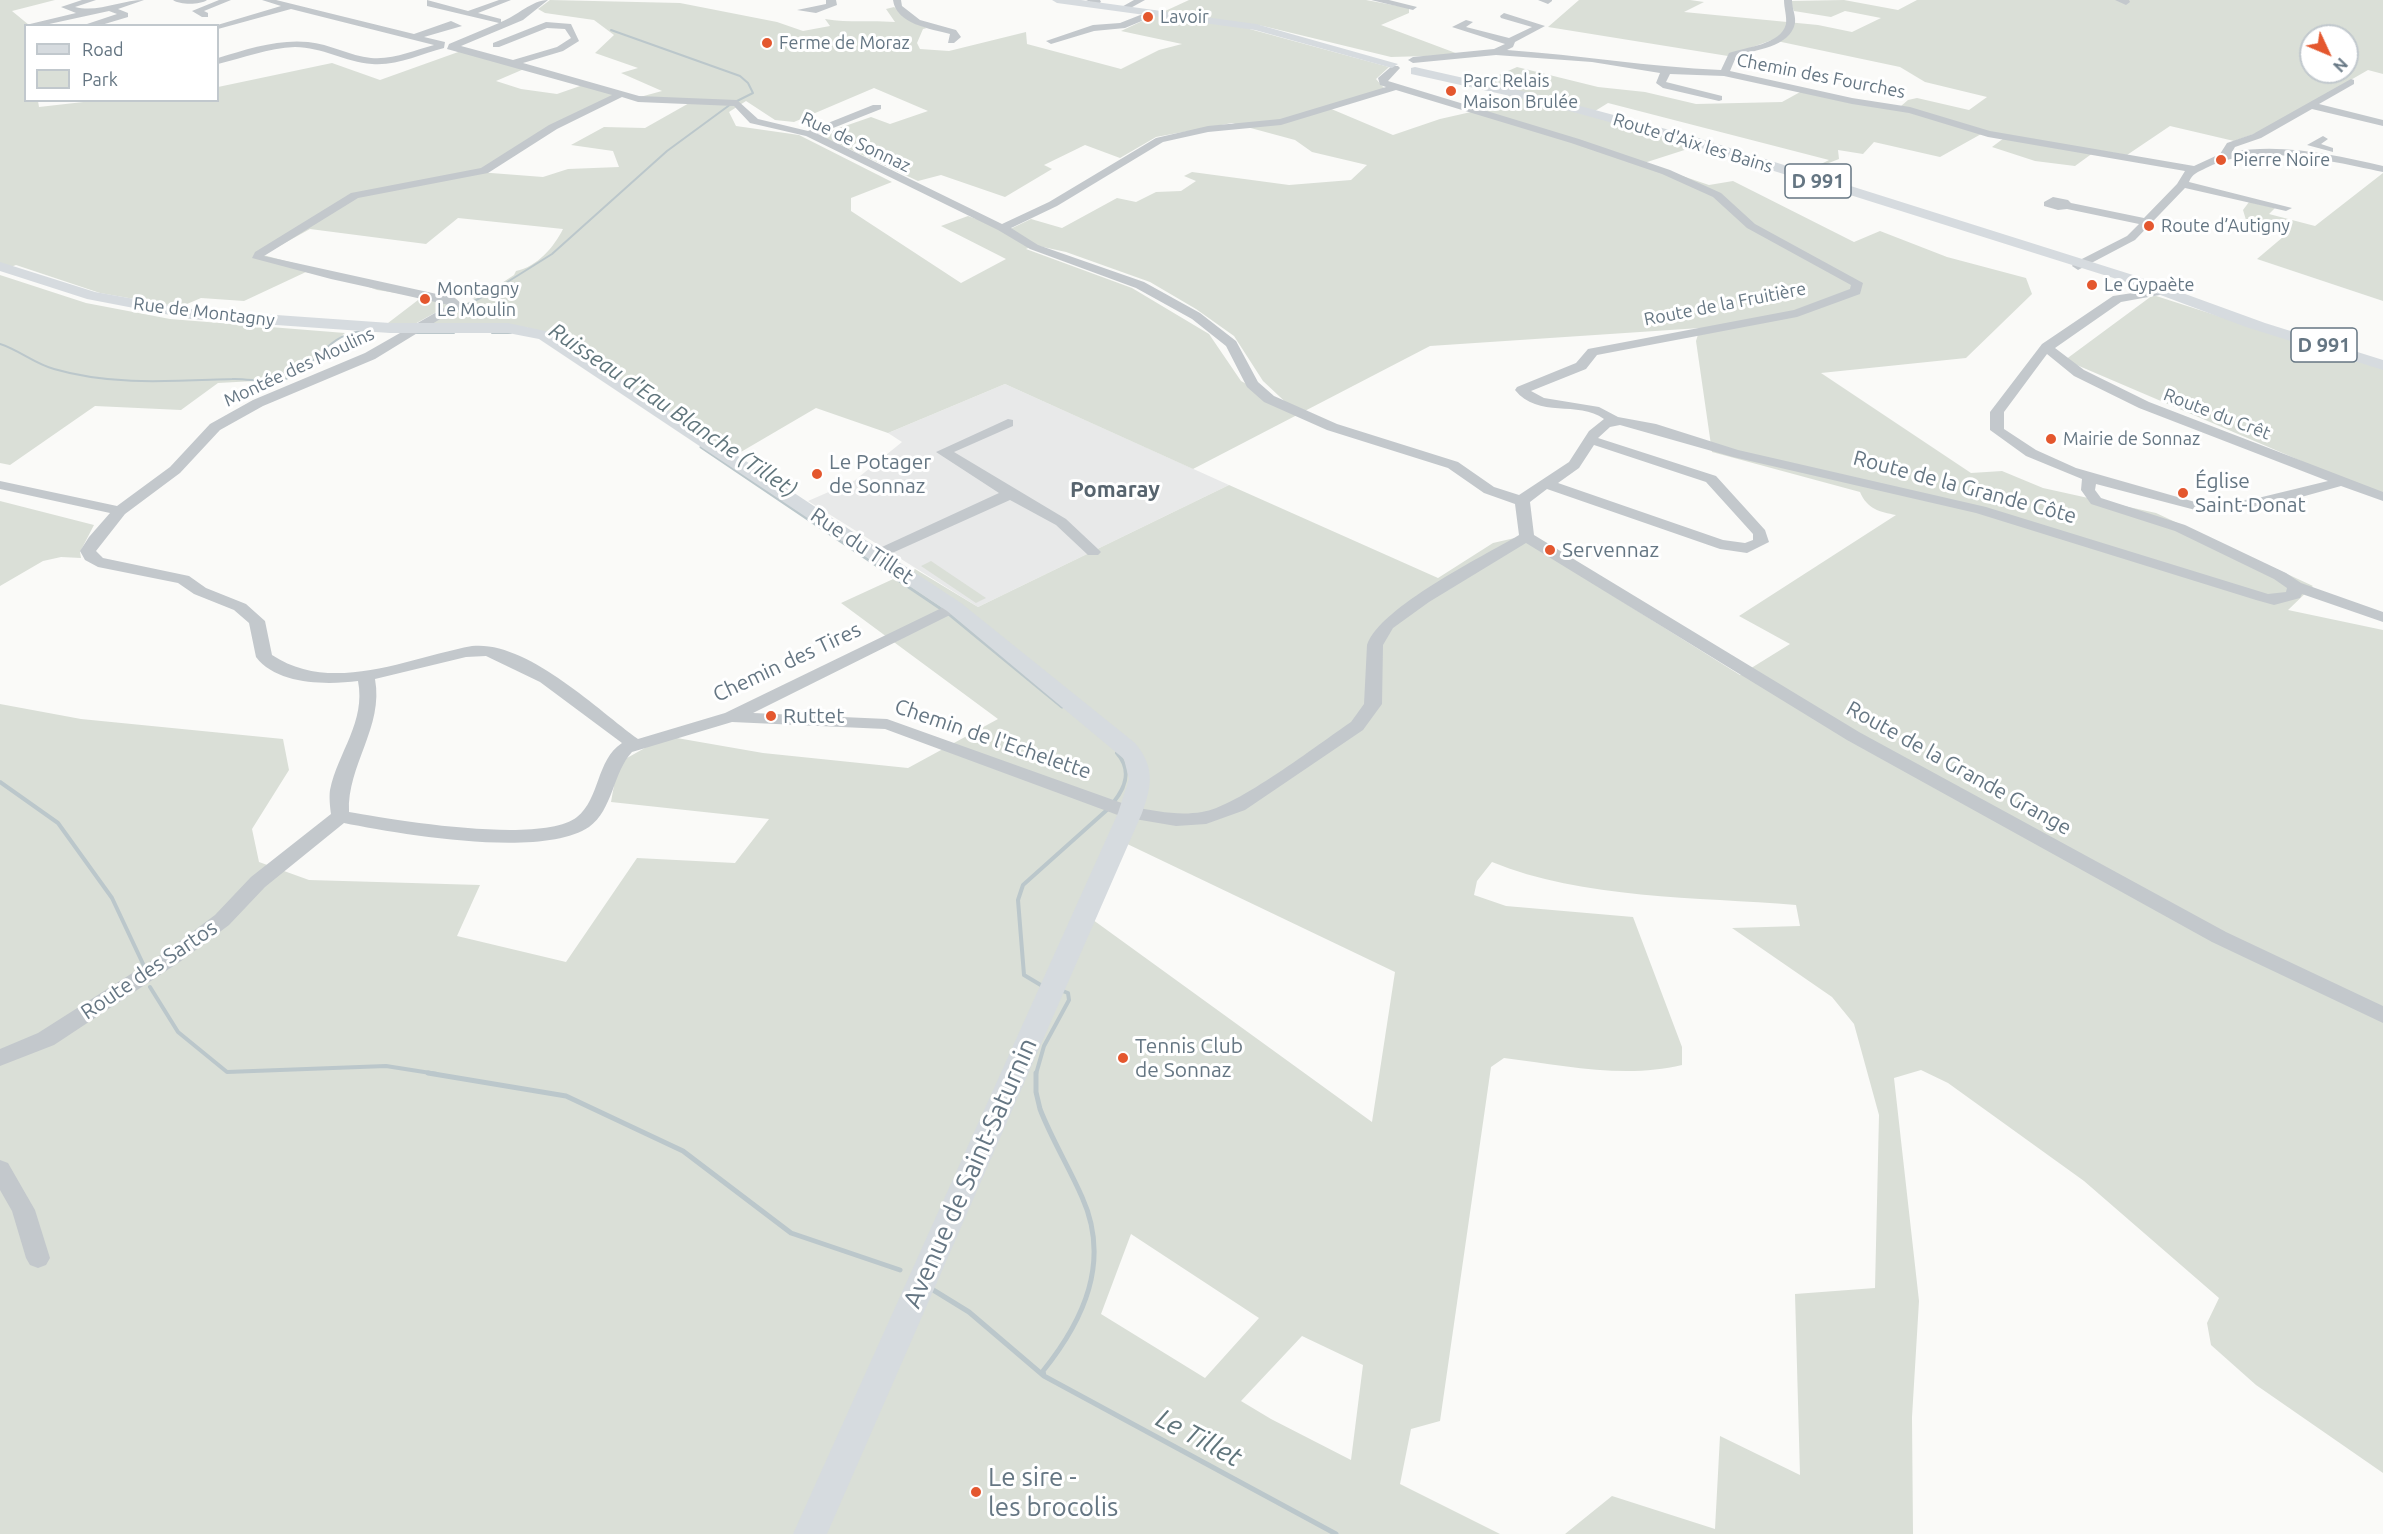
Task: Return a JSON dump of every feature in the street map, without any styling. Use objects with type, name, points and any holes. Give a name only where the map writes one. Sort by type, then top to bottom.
[{"type":"main road","name":"Route d'Aix les Bains","points":[[1057,0],[1256,27],[1669,134],[2003,240],[2080,265],[2148,291],[2383,365]]},
{"type":"main road","name":"Rue de Montagny","points":[[0,266],[81,293],[182,313],[410,332]]},
{"type":"main road","name":"Rue du Tillet","points":[[410,332],[517,329],[551,339],[876,555],[1132,753],[1140,764],[1142,777],[1116,807]]},
{"type":"main road","name":"Avenue de Saint-Saturnin","points":[[810,1534],[1052,988],[1116,807]]},
{"type":"street","points":[[26,15],[92,0]]},
{"type":"street","points":[[34,24],[141,0]]},
{"type":"street","points":[[177,0],[184,2],[203,0],[214,4]]},
{"type":"street","points":[[205,15],[196,11],[227,0]]},
{"type":"street","name":"Rue de Sonnaz","points":[[266,0],[447,45],[619,95],[658,101],[737,103],[754,121],[808,134],[1002,228],[1034,247],[1140,285],[1196,316],[1231,344],[1252,384],[1269,399],[1332,427],[1452,465],[1489,490],[1522,501]]},
{"type":"street","points":[[468,14],[507,0]]},
{"type":"street","points":[[219,61],[257,50],[304,44],[374,61],[399,59],[447,45],[520,18],[538,0]]},
{"type":"street","points":[[801,10],[816,10],[832,5],[829,2],[832,0]]},
{"type":"street","points":[[897,0],[898,7],[917,22],[953,32],[956,37],[951,41]]},
{"type":"street","points":[[1122,9],[1141,0]]},
{"type":"street","points":[[1375,0],[1413,7]]},
{"type":"street","points":[[1724,73],[1732,55],[1764,45],[1787,30],[1790,20],[1788,0]]},
{"type":"street","points":[[431,1],[430,4],[498,21]]},
{"type":"street","points":[[219,26],[290,6]]},
{"type":"street","points":[[65,7],[88,13]]},
{"type":"street","points":[[91,24],[125,15],[110,8]]},
{"type":"street","points":[[1051,41],[1093,28],[1122,26],[1153,13]]},
{"type":"street","points":[[1469,22],[1457,27],[1510,41],[1527,34],[1540,24],[1504,16]]},
{"type":"street","points":[[496,45],[547,22],[568,26],[576,39],[560,49],[511,64]]},
{"type":"street","points":[[415,37],[435,30]]},
{"type":"street","points":[[257,50],[244,43],[274,35]]},
{"type":"street","points":[[1496,52],[1510,45],[1510,41]]},
{"type":"street","points":[[274,58],[290,53],[304,44]]},
{"type":"street","name":"Chemin des Fourches","points":[[1406,67],[1438,58],[1496,52],[1592,59],[1666,71],[1724,73],[1852,101],[1910,110],[1988,134],[2194,169]]},
{"type":"street","points":[[1393,87],[1381,81],[1406,67]]},
{"type":"street","points":[[1666,71],[1661,83],[1666,86],[1719,98]]},
{"type":"street","points":[[2224,156],[2231,145],[2257,136],[2348,84]]},
{"type":"street","points":[[1002,228],[1053,204],[1160,140],[1208,129],[1281,122],[1393,87]]},
{"type":"street","name":"Route de la Fruitière","points":[[1393,87],[1575,141],[1666,172],[1717,195],[1751,226],[1857,283],[1856,291],[1797,312],[1593,352],[1581,366],[1522,390],[1533,399],[1599,411],[1611,415],[1614,420]]},
{"type":"street","name":"Montée des Moulins","points":[[366,676],[324,678],[278,667],[264,657],[257,621],[240,607],[200,591],[183,579],[116,567],[94,560],[88,551],[90,546],[120,511],[175,470],[215,426],[258,403],[370,356],[457,305],[454,302],[378,288],[358,280],[258,258],[259,254],[355,195],[478,173],[553,127],[619,95]]},
{"type":"street","points":[[2313,106],[2383,123]]},
{"type":"street","points":[[808,134],[877,107]]},
{"type":"street","points":[[2323,139],[2312,146],[2383,165]]},
{"type":"street","points":[[2080,265],[2127,241],[2148,222],[2182,184],[2187,174],[2224,156],[2255,153],[2308,154],[2383,169]]},
{"type":"street","points":[[2182,184],[2286,208]]},
{"type":"street","points":[[2067,206],[2148,222]]},
{"type":"street","points":[[2148,291],[2114,301],[2047,347],[2031,362],[1997,412],[1996,426],[2009,439],[2089,479],[2192,506],[2211,508],[2290,495],[2340,481]]},
{"type":"street","name":"Route du Crêt","points":[[2047,347],[2079,373],[2144,405],[2383,497]]},
{"type":"street","points":[[1526,537],[1527,526],[1522,501],[1573,465],[1604,424],[1614,420]]},
{"type":"street","name":"Route de la Grande Côte","points":[[1614,420],[1628,421],[1702,445],[1769,462],[1877,484],[1979,509],[2057,531],[2262,597],[2285,598],[2294,595],[2295,586]]},
{"type":"street","points":[[1008,423],[943,452],[1010,494],[1061,522],[1093,552]]},
{"type":"street","points":[[1547,483],[1720,544],[1747,548],[1761,542],[1760,533],[1711,479],[1591,440]]},
{"type":"street","points":[[2089,479],[2088,489],[2096,501],[2180,528],[2280,576],[2295,586],[2383,617]]},
{"type":"street","points":[[0,485],[120,511]]},
{"type":"street","points":[[876,555],[1010,494]]},
{"type":"street","name":"Chemin de l'Echelette","points":[[731,717],[887,724],[1116,807],[1176,820],[1206,818],[1223,813],[1254,796],[1349,733],[1368,715],[1373,704],[1375,645],[1378,636],[1387,625],[1423,598],[1526,537]]},
{"type":"street","name":"Route de la Grande Grange","points":[[1526,537],[1853,736],[2219,938],[2383,1015]]},
{"type":"street","name":"Chemin des Tires","points":[[634,744],[731,717],[947,610]]},
{"type":"street","points":[[486,650],[546,680],[634,744],[618,755],[597,802],[584,822],[569,831],[501,835],[418,830],[340,816],[339,791],[367,717],[369,692],[366,676],[486,650]]},
{"type":"street","name":"Route des Sartos","points":[[0,1058],[46,1039],[174,956],[222,920],[258,882],[340,816]]},
{"type":"street","points":[[0,1169],[23,1210],[38,1258]]},
{"type":"shaded area","points":[[1005,384],[1229,485],[978,607],[808,501],[854,481],[902,442],[888,433]]},
{"type":"green space","points":[[0,0],[55,0],[12,11],[28,24],[24,24],[24,102],[38,102],[39,107],[83,102],[219,102],[219,87],[332,63],[380,80],[461,51],[524,69],[496,81],[521,89],[557,94],[583,85],[614,95],[478,172],[543,177],[568,169],[619,167],[613,151],[571,145],[604,127],[645,128],[691,102],[640,97],[662,91],[621,73],[638,68],[595,53],[614,35],[594,20],[545,13],[538,9],[550,0],[680,3],[777,22],[803,31],[830,26],[825,19],[895,22],[886,9],[894,7],[912,22],[927,28],[923,29],[917,43],[920,49],[949,51],[1026,32],[1027,44],[1121,69],[1159,50],[1182,44],[1121,31],[1155,15],[1246,28],[1389,67],[1376,79],[1384,88],[1329,108],[1393,135],[1440,119],[1471,112],[1507,94],[1700,145],[1644,163],[1709,185],[1733,181],[1854,242],[1880,231],[1947,257],[2026,278],[2032,294],[1966,358],[1821,373],[1971,473],[2002,471],[2043,488],[2156,513],[2313,586],[2288,610],[2383,630],[2383,1473],[2256,1385],[2211,1345],[2207,1323],[2219,1298],[2084,1181],[1948,1083],[1921,1070],[1894,1078],[1919,1301],[1912,1417],[1913,1534],[1565,1534],[1612,1496],[1715,1529],[1720,1436],[1800,1475],[1795,1294],[1875,1288],[1879,1115],[1854,1024],[1832,997],[1732,928],[1800,926],[1796,905],[1680,898],[1602,890],[1527,874],[1492,862],[1477,881],[1474,895],[1506,906],[1633,917],[1682,1047],[1682,1065],[1660,1069],[1616,1071],[1504,1058],[1491,1067],[1440,1421],[1411,1429],[1400,1484],[1500,1534],[0,1534],[0,704],[81,719],[283,739],[289,770],[252,829],[259,862],[309,880],[480,885],[457,936],[566,962],[637,858],[735,863],[769,819],[611,802],[618,763],[652,744],[671,737],[763,753],[908,768],[998,719],[841,603],[915,569],[978,607],[1229,485],[1438,578],[1493,543],[1519,537],[1740,675],[1790,644],[1739,616],[1896,515],[1870,506],[1860,492],[1712,452],[1696,341],[1700,328],[1430,346],[1193,469],[1005,384],[888,433],[816,408],[734,456],[570,348],[526,327],[420,327],[475,299],[472,298],[485,294],[514,275],[516,271],[538,261],[555,243],[563,229],[458,218],[426,244],[310,229],[263,255],[382,286],[458,300],[413,325],[388,323],[422,297],[377,290],[355,282],[306,272],[244,301],[201,298],[180,307],[100,293],[16,265],[0,271]],"holes":[[[874,88],[928,111],[890,124],[871,117],[819,135],[918,181],[941,175],[1005,197],[1052,169],[1044,165],[1085,145],[1120,158],[1156,137],[1232,123],[1295,140],[1312,152],[1367,165],[1351,180],[1289,185],[1192,172],[1184,176],[1196,181],[1181,191],[1156,192],[1136,202],[1117,198],[1062,228],[1031,219],[1008,230],[968,216],[941,226],[1006,259],[961,283],[851,211],[851,198],[892,182],[799,135],[736,126],[729,112],[746,101],[775,120],[794,122]],[[1034,245],[1066,252],[1150,282],[1196,309],[1234,336],[1263,381],[1295,411],[1241,381],[1209,334],[1132,288],[1026,249]],[[1121,841],[1395,972],[1372,1122],[1089,917]],[[1131,1234],[1259,1318],[1205,1378],[1101,1314]],[[1302,1336],[1363,1365],[1351,1460],[1241,1401]]]},
{"type":"green space","points":[[1189,0],[1366,0],[1409,8],[1409,13],[1381,25],[1461,55],[1391,57],[1263,26],[1163,12]]},
{"type":"green space","points":[[1579,0],[1690,0],[1704,2],[1684,12],[1818,25],[1852,32],[1881,18],[1845,11],[1831,17],[1794,11],[1790,1],[1844,0],[1898,10],[1917,0],[2383,0],[2383,74],[2368,70],[2359,75],[2359,24],[2299,24],[2299,84],[2344,84],[2262,131],[2234,141],[2170,126],[2127,155],[2097,150],[2075,166],[2035,161],[1992,147],[2004,138],[1983,133],[1940,157],[1874,142],[1863,154],[1838,150],[1839,159],[1803,173],[1829,160],[1608,103],[1595,111],[1483,82],[1517,67],[1598,87],[1645,92],[1696,104],[1782,102],[1802,91],[1903,108],[1901,106],[1908,100],[1917,98],[1969,110],[1987,97],[1925,82],[1900,67],[1772,40],[1728,56],[1548,27]]},
{"type":"green space","points":[[2383,173],[2383,301],[2257,259],[2283,237],[2286,231],[2246,220],[2243,210],[2249,202],[2275,208],[2269,214],[2315,226]]},
{"type":"green space","points":[[0,275],[86,303],[170,319],[345,333],[291,379],[218,383],[181,410],[95,406],[10,465],[0,463]]},
{"type":"green space","points":[[2153,295],[2383,369],[2383,496],[2065,360]]},
{"type":"green space","points":[[0,501],[94,525],[80,552],[81,558],[61,557],[43,561],[0,586]]},
{"type":"green space","points":[[931,561],[986,598],[976,603],[921,566]]},
{"type":"waterway","points":[[611,30],[740,76],[748,83],[753,93],[737,101]]},
{"type":"waterway","points":[[493,291],[552,254],[667,151],[731,104]]},
{"type":"waterway","points":[[447,315],[484,296]]},
{"type":"waterway","name":"Ruisseau d'Eau Blanche (Tillet)","points":[[0,344],[47,367],[98,378],[142,381],[238,379],[270,381],[293,376],[338,339],[362,331]]},
{"type":"waterway","name":"Ruisseau d'Eau Blanche (Tillet)","points":[[414,333],[454,333]]},
{"type":"waterway","name":"Ruisseau d'Eau Blanche (Tillet)","points":[[492,333],[511,333]]},
{"type":"waterway","name":"Ruisseau d'Eau Blanche (Tillet)","points":[[701,447],[950,615],[1062,707]]},
{"type":"waterway","name":"Ruisseau d'Eau Blanche (Tillet)","points":[[1113,803],[1126,778],[1125,766],[1117,753]]},
{"type":"waterway","points":[[0,782],[58,823],[112,898],[144,966]]},
{"type":"waterway","name":"Ruisseau d'Eau Blanche (Tillet)","points":[[1044,987],[1024,975],[1018,900],[1023,885],[1108,809]]},
{"type":"waterway","points":[[150,987],[178,1032],[227,1072],[386,1066],[437,1074]]},
{"type":"waterway","name":"Ruisseau d'Eau Blanche (Tillet)","points":[[1036,1074],[1044,1046],[1069,1000],[1068,993],[1060,990]]},
{"type":"waterway","points":[[428,1073],[566,1096],[683,1151],[791,1233],[900,1270]]},
{"type":"waterway","name":"Ruisseau d'Eau Blanche (Tillet)","points":[[1036,1074],[1036,1092],[1040,1109],[1082,1197],[1090,1221],[1094,1244],[1089,1289],[1070,1331],[1058,1352],[1043,1371],[1044,1376]]},
{"type":"waterway","points":[[930,1288],[969,1312],[1044,1376]]},
{"type":"waterway","name":"Le Tillet","points":[[1044,1376],[1336,1534]]},
{"type":"place","name":"Lavoir","points":[[1148,17]]},
{"type":"place","name":"Ferme de Moraz","points":[[767,43]]},
{"type":"place","name":"Parc Relais Maison Brulée","points":[[1451,91]]},
{"type":"place","name":"Pierre Noire","points":[[2221,160]]},
{"type":"place","name":"Route d’Autigny","points":[[2149,226]]},
{"type":"place","name":"Le Gypaète","points":[[2092,285]]},
{"type":"place","name":"Montagny Le Moulin","points":[[425,299]]},
{"type":"place","name":"Mairie de Sonnaz","points":[[2051,439]]},
{"type":"place","name":"Le Potager de Sonnaz","points":[[817,474]]},
{"type":"place","name":"Église Saint-Donat","points":[[2183,493]]},
{"type":"place","name":"Servennaz","points":[[1550,550]]},
{"type":"place","name":"Ruttet","points":[[771,716]]},
{"type":"place","name":"Tennis Club de Sonnaz","points":[[1123,1058]]},
{"type":"place","name":"Le sire - les brocolis","points":[[976,1492]]},
{"type":"district","name":"Pomaray","points":[[1115,490]]}]
